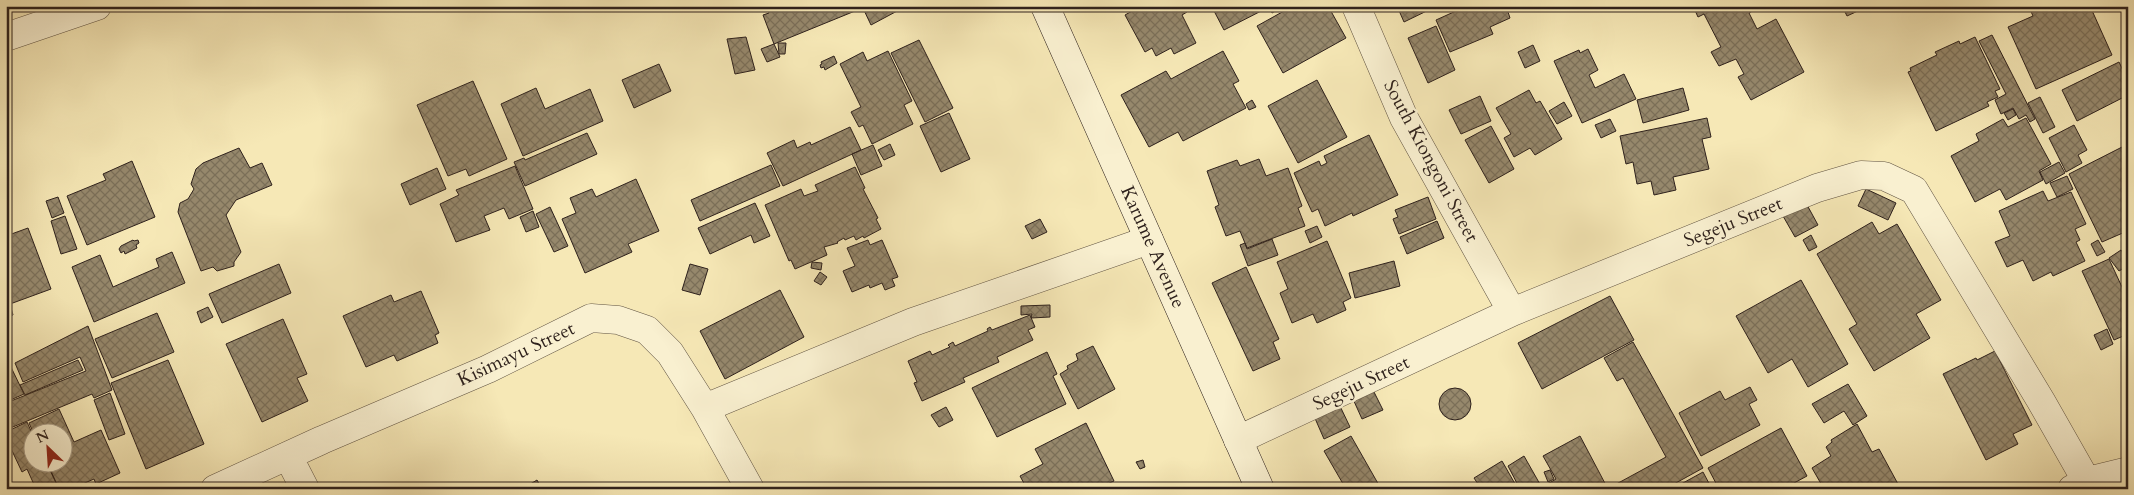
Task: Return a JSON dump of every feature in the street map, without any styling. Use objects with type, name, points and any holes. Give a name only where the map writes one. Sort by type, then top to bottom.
[{"type":"street","points":[[6,37],[97,6]]},
{"type":"street","name":"Karume Avenue","points":[[1045,6],[1260,489]]},
{"type":"street","name":"South Kiongoni Street","points":[[1356,6],[1404,118],[1512,312]]},
{"type":"street","name":"Segeju Street","points":[[1238,440],[1512,312],[1817,188],[1861,174],[1884,176],[1914,190],[2083,486]]},
{"type":"street","points":[[705,408],[913,322],[1149,240]]},
{"type":"street","name":"Kisimayu Street","points":[[215,489],[488,369],[591,318],[618,320],[647,330],[670,353],[705,408],[750,489]]},
{"type":"street","points":[[288,456],[305,489]]},
{"type":"street","points":[[2083,486],[2128,471]]},
{"type":"building","points":[[766,6],[853,6],[855,11],[774,44],[763,15],[769,13]]},
{"type":"building","points":[[862,6],[897,6],[899,10],[871,25]]},
{"type":"building","points":[[1141,6],[1184,6],[1187,12],[1182,15],[1196,43],[1174,54],[1171,48],[1156,56],[1152,48],[1145,52],[1125,15]]},
{"type":"building","points":[[1216,6],[1266,6],[1267,8],[1224,30],[1213,9]]},
{"type":"building","points":[[1269,6],[1284,6],[1272,13]]},
{"type":"building","points":[[1293,6],[1328,6],[1346,38],[1283,73],[1257,26]]},
{"type":"building","points":[[1397,6],[1437,6],[1404,22]]},
{"type":"building","points":[[1467,6],[1506,6],[1510,18],[1490,27],[1493,34],[1450,52],[1436,20]]},
{"type":"building","points":[[1693,6],[1761,6],[1749,13],[1757,29],[1776,19],[1804,72],[1751,100],[1738,77],[1744,74],[1736,59],[1719,66],[1711,52],[1721,47],[1704,14],[1698,17]]},
{"type":"building","points":[[1842,6],[1858,6],[1860,10],[1847,16]]},
{"type":"building","points":[[2090,6],[2112,55],[2036,89],[2008,27],[2033,16],[2029,7]]},
{"type":"building","points":[[1436,26],[1455,70],[1428,83],[1408,38]]},
{"type":"building","points":[[1992,35],[2035,119],[2030,122],[2026,115],[2019,119],[2013,108],[2001,114],[1995,100],[2006,94],[1979,41]]},
{"type":"building","points":[[746,37],[755,70],[735,74],[727,39]]},
{"type":"building","points":[[1975,37],[2000,89],[1995,91],[1998,97],[1987,102],[1989,106],[1936,131],[1908,72],[1911,71],[1910,68],[1937,55],[1935,52],[1959,41],[1960,44]]},
{"type":"building","points":[[919,40],[953,108],[925,122],[891,53]]},
{"type":"building","points":[[778,43],[786,43],[785,54],[779,54]]},
{"type":"building","points":[[774,44],[780,57],[767,62],[761,49]]},
{"type":"building","points":[[1533,45],[1540,61],[1525,68],[1518,52]]},
{"type":"building","points":[[1588,49],[1598,70],[1589,75],[1595,88],[1624,74],[1636,99],[1582,123],[1554,61],[1579,50],[1580,53]]},
{"type":"building","points":[[888,51],[912,101],[904,105],[913,124],[872,144],[863,125],[859,127],[851,112],[861,107],[840,64],[863,52],[867,61]]},
{"type":"building","points":[[1223,51],[1239,81],[1233,84],[1246,108],[1183,141],[1178,132],[1149,147],[1121,95],[1166,71],[1171,79]]},
{"type":"building","points":[[834,56],[837,63],[825,70],[824,67],[821,68],[821,62]]},
{"type":"building","points":[[2119,62],[2128,81],[2128,95],[2077,121],[2062,90]]},
{"type":"building","points":[[659,64],[671,91],[634,108],[622,80]]},
{"type":"building","points":[[1317,80],[1347,137],[1298,163],[1268,106]]},
{"type":"building","points":[[473,81],[507,159],[469,176],[466,169],[448,176],[417,105]]},
{"type":"building","points":[[536,88],[545,109],[590,89],[603,121],[523,156],[501,104]]},
{"type":"building","points":[[1683,88],[1689,110],[1643,123],[1637,100]]},
{"type":"building","points":[[1529,90],[1536,103],[1540,101],[1562,139],[1535,155],[1530,148],[1514,157],[1504,138],[1511,134],[1496,108]]},
{"type":"building","points":[[1480,96],[1491,121],[1461,134],[1449,110]]},
{"type":"building","points":[[2040,97],[2055,127],[2043,133],[2028,103]]},
{"type":"building","points":[[1252,100],[1256,107],[1249,110],[1246,104]]},
{"type":"building","points":[[1564,102],[1572,116],[1557,124],[1549,111]]},
{"type":"building","points":[[2013,109],[2016,115],[2008,120],[2004,113]]},
{"type":"building","points":[[949,113],[970,159],[941,172],[920,126]]},
{"type":"building","points":[[1707,118],[1711,137],[1702,139],[1709,169],[1673,177],[1676,190],[1654,195],[1651,181],[1637,184],[1633,162],[1626,164],[1620,136]]},
{"type":"building","points":[[2026,118],[2051,164],[2039,171],[2043,180],[2006,200],[2000,189],[1975,202],[1951,156],[1979,141],[1976,134],[2003,119],[2008,127]]},
{"type":"building","points":[[1610,119],[1616,131],[1601,138],[1595,125]]},
{"type":"building","points":[[2074,125],[2087,150],[2078,155],[2082,163],[2066,172],[2049,138]]},
{"type":"building","points":[[1491,126],[1514,169],[1489,183],[1465,140]]},
{"type":"building","points":[[850,127],[861,150],[783,186],[767,153],[794,140],[797,148],[810,142],[811,145]]},
{"type":"building","points":[[587,133],[597,154],[525,186],[514,162],[524,158],[525,160]]},
{"type":"building","points":[[1369,135],[1398,195],[1353,216],[1352,213],[1325,226],[1318,209],[1312,212],[1294,173],[1319,161],[1321,166],[1327,163],[1324,156]]},
{"type":"building","points":[[890,144],[895,155],[884,160],[878,150]]},
{"type":"building","points":[[2128,144],[2128,237],[2125,232],[2102,242],[2069,174]]},
{"type":"building","points":[[873,145],[882,166],[861,175],[852,154]]},
{"type":"building","points":[[239,148],[250,168],[262,163],[272,185],[236,200],[226,215],[241,252],[234,262],[234,266],[217,271],[213,267],[201,271],[178,212],[180,203],[188,199],[194,189],[191,184],[196,169],[203,163]]},
{"type":"building","points":[[1259,159],[1266,176],[1288,168],[1302,206],[1298,208],[1305,226],[1247,248],[1240,231],[1226,236],[1215,207],[1219,205],[1207,171],[1237,160],[1240,166]]},
{"type":"building","points":[[132,161],[155,217],[87,245],[67,196],[106,180],[103,174]]},
{"type":"building","points":[[2059,162],[2065,173],[2046,184],[2040,172]]},
{"type":"building","points":[[771,165],[780,186],[700,221],[691,200]]},
{"type":"building","points":[[515,166],[533,209],[509,219],[504,208],[484,216],[490,230],[456,242],[440,204],[459,195],[456,190]]},
{"type":"building","points":[[855,167],[881,229],[864,238],[863,236],[856,240],[854,236],[845,240],[844,238],[838,243],[824,247],[827,255],[795,269],[791,260],[789,261],[765,205],[801,189],[804,196],[818,191],[815,185]]},
{"type":"building","points":[[437,168],[446,189],[410,205],[401,184]]},
{"type":"building","points":[[2067,176],[2073,189],[2057,197],[2050,183]]},
{"type":"building","points":[[636,179],[659,231],[628,244],[632,252],[585,273],[562,219],[576,213],[570,198],[592,189],[596,197]]},
{"type":"building","points":[[1866,189],[1896,203],[1888,220],[1858,206]]},
{"type":"building","points":[[2043,191],[2048,201],[2071,192],[2086,224],[2075,229],[2080,240],[2076,242],[2085,261],[2053,276],[2051,272],[2033,281],[2023,260],[2007,267],[1995,242],[2010,236],[1999,211]]},
{"type":"building","points":[[58,197],[64,213],[52,218],[46,201]]},
{"type":"building","points":[[1428,197],[1436,219],[1399,234],[1393,219],[1398,217],[1395,210]]},
{"type":"building","points":[[755,203],[770,236],[754,243],[751,235],[710,254],[698,228]]},
{"type":"building","points":[[1806,203],[1818,225],[1795,237],[1783,216]]},
{"type":"building","points":[[550,207],[568,246],[554,252],[536,214]]},
{"type":"building","points":[[533,211],[539,227],[526,232],[520,217]]},
{"type":"building","points":[[65,216],[77,249],[61,254],[51,221]]},
{"type":"building","points":[[1040,219],[1047,232],[1032,239],[1025,226]]},
{"type":"building","points":[[1437,221],[1444,238],[1407,254],[1400,237]]},
{"type":"building","points":[[1872,222],[1879,234],[1897,224],[1941,300],[1916,314],[1930,338],[1874,371],[1849,329],[1857,324],[1817,254]]},
{"type":"building","points":[[1317,226],[1322,237],[1310,243],[1305,231]]},
{"type":"building","points":[[28,228],[51,289],[10,304],[13,315],[6,318],[6,236]]},
{"type":"building","points":[[1811,235],[1817,247],[1809,251],[1803,240]]},
{"type":"building","points":[[1272,239],[1278,255],[1248,266],[1240,245],[1245,243],[1247,249]]},
{"type":"building","points":[[133,240],[138,240],[137,248],[125,254],[124,251],[121,253],[119,249],[121,246]]},
{"type":"building","points":[[868,240],[870,245],[882,240],[898,277],[892,279],[895,286],[885,290],[882,283],[870,288],[869,285],[852,292],[843,271],[855,266],[847,248]]},
{"type":"building","points":[[2098,240],[2105,252],[2097,256],[2091,244]]},
{"type":"building","points":[[1327,241],[1351,298],[1343,302],[1346,310],[1317,323],[1313,314],[1292,323],[1280,293],[1288,289],[1277,262]]},
{"type":"building","points":[[2121,250],[2128,260],[2128,266],[2119,271],[2109,258]]},
{"type":"building","points":[[172,252],[185,283],[94,322],[72,267],[100,255],[113,287],[159,267],[156,259]]},
{"type":"building","points":[[2109,259],[2128,300],[2128,334],[2114,340],[2082,271]]},
{"type":"building","points":[[1394,261],[1400,286],[1355,298],[1349,273]]},
{"type":"building","points":[[812,262],[822,263],[821,270],[811,268]]},
{"type":"building","points":[[279,264],[291,293],[222,323],[209,294]]},
{"type":"building","points":[[690,264],[708,269],[700,295],[682,290]]},
{"type":"building","points":[[1246,267],[1279,339],[1273,342],[1280,359],[1253,371],[1212,283]]},
{"type":"building","points":[[820,272],[827,277],[821,285],[814,281]]},
{"type":"building","points":[[1801,280],[1848,364],[1808,387],[1792,359],[1768,373],[1736,316]]},
{"type":"building","points":[[780,290],[804,337],[725,379],[700,331]]},
{"type":"building","points":[[421,291],[439,333],[435,335],[438,343],[397,361],[394,355],[366,367],[343,316],[391,295],[394,302]]},
{"type":"building","points":[[1610,296],[1634,340],[1542,389],[1518,343]]},
{"type":"building","points":[[1050,305],[1050,317],[1031,318],[1032,314],[1021,315],[1021,306]]},
{"type":"building","points":[[208,307],[213,317],[201,323],[197,312]]},
{"type":"building","points":[[157,313],[174,352],[112,378],[95,339]]},
{"type":"building","points":[[1030,315],[1035,327],[1028,330],[1033,340],[997,357],[999,362],[963,378],[965,382],[922,401],[914,383],[917,382],[908,361],[930,351],[932,355],[950,347],[948,345],[953,342],[955,346],[988,331],[987,329],[990,327],[992,330]]},
{"type":"building","points":[[283,319],[307,374],[297,378],[308,401],[262,422],[226,344]]},
{"type":"building","points":[[88,326],[112,390],[94,398],[92,394],[8,429],[6,403],[86,371],[80,357],[23,382],[15,363]]},
{"type":"building","points":[[2107,329],[2113,344],[2101,350],[2094,335]]},
{"type":"building","points":[[1633,342],[1703,468],[1665,489],[1609,488],[1666,457],[1623,378],[1617,381],[1604,358]]},
{"type":"building","points":[[1093,346],[1115,389],[1078,409],[1060,374],[1068,369],[1067,366],[1078,360],[1076,354]]},
{"type":"building","points":[[1995,351],[2032,425],[2013,434],[2018,444],[1986,460],[1943,374]]},
{"type":"building","points":[[1047,352],[1057,374],[1053,376],[1066,404],[997,437],[972,388]]},
{"type":"building","points":[[78,360],[83,370],[25,395],[20,385]]},
{"type":"building","points":[[168,360],[204,444],[146,469],[111,383]]},
{"type":"building","points":[[9,363],[24,394],[6,402],[6,365]]},
{"type":"building","points":[[1848,384],[1867,416],[1853,425],[1844,411],[1824,423],[1812,404]]},
{"type":"building","points":[[1750,387],[1757,400],[1749,404],[1760,425],[1701,456],[1679,413],[1720,391],[1725,400]]},
{"type":"building","points":[[1455,388],[1461,389],[1466,393],[1470,398],[1470,410],[1466,415],[1461,419],[1455,420],[1449,419],[1444,415],[1440,410],[1439,404],[1440,398],[1444,393],[1449,389]]},
{"type":"building","points":[[1373,390],[1383,410],[1362,419],[1353,399]]},
{"type":"building","points":[[110,393],[125,434],[109,440],[94,400]]},
{"type":"building","points":[[1339,404],[1350,427],[1324,439],[1314,416]]},
{"type":"building","points":[[946,407],[953,420],[939,427],[931,415]]},
{"type":"building","points":[[59,409],[65,422],[31,422]]},
{"type":"building","points":[[1086,423],[1114,481],[1103,486],[1104,489],[1027,489],[1020,476],[1043,464],[1035,449]]},
{"type":"building","points":[[22,424],[22,472],[6,438],[6,432]]},
{"type":"building","points":[[1857,424],[1872,452],[1879,449],[1898,484],[1893,486],[1894,489],[1824,489],[1812,468],[1831,456],[1826,447],[1832,442],[1831,440]]},
{"type":"building","points":[[1781,428],[1807,476],[1783,489],[1719,489],[1708,468]]},
{"type":"building","points":[[101,430],[120,473],[96,484],[94,479],[71,489],[59,489],[51,472],[72,472],[72,438],[74,442]]},
{"type":"building","points":[[1351,436],[1380,487],[1377,489],[1346,489],[1324,451]]},
{"type":"building","points":[[1580,436],[1608,489],[1539,489],[1556,479],[1543,456]]},
{"type":"building","points":[[1524,456],[1541,486],[1535,489],[1520,489],[1508,466]]},
{"type":"building","points":[[1143,460],[1145,467],[1140,469],[1136,462]]},
{"type":"building","points":[[1502,461],[1518,489],[1476,489],[1480,487],[1474,478]]},
{"type":"building","points":[[1550,470],[1554,479],[1548,482],[1544,472]]},
{"type":"building","points":[[28,472],[51,472],[58,487],[54,489],[36,489]]},
{"type":"building","points":[[1703,472],[1712,489],[1672,489]]},
{"type":"building","points":[[537,480],[542,489],[522,489]]}]
